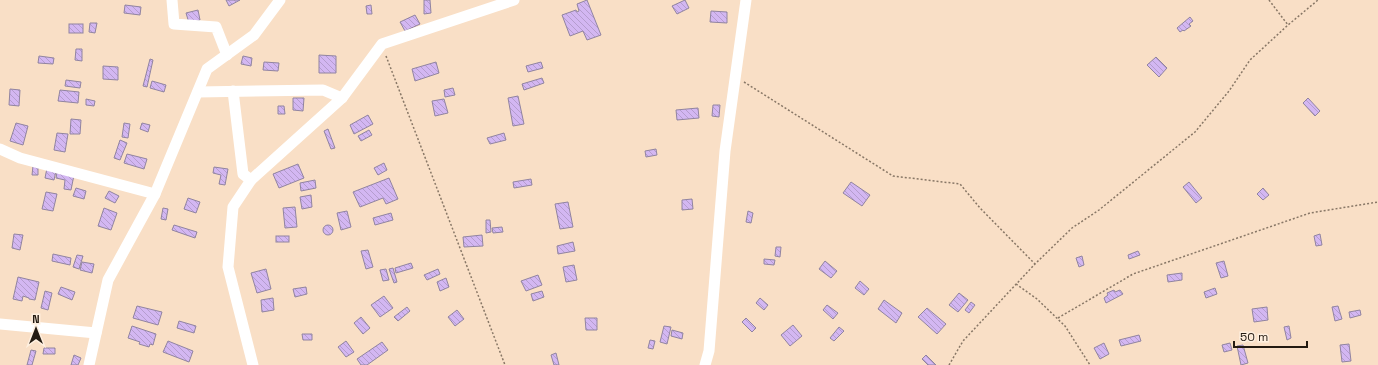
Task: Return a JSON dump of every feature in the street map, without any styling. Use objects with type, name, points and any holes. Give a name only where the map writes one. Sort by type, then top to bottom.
[{"type":"street","points":[[172,0],[174,24],[216,27],[227,55]]},
{"type":"street","points":[[89,365],[108,280],[155,194],[208,69],[254,35],[280,0]]},
{"type":"street","points":[[253,365],[228,267],[234,207],[251,180],[342,98],[382,44],[514,0]]},
{"type":"street","points":[[705,365],[709,351],[725,151],[746,0]]},
{"type":"street","points":[[198,92],[323,90],[342,98]]},
{"type":"street","points":[[233,91],[243,174],[251,180]]},
{"type":"street","points":[[0,149],[20,158],[155,194]]},
{"type":"street","points":[[0,324],[96,333]]},
{"type":"path","points":[[1269,0],[1288,25]]},
{"type":"path","points":[[949,365],[963,341],[1035,264],[1072,228],[1099,210],[1195,132],[1229,91],[1250,60],[1318,0]]},
{"type":"path","points":[[382,44],[505,365]]},
{"type":"path","points":[[736,76],[893,176],[960,184],[980,208],[1035,264]]},
{"type":"path","points":[[1058,318],[1133,274],[1310,212],[1378,202]]},
{"type":"path","points":[[1016,284],[1037,299],[1058,318],[1065,326],[1090,365]]},
{"type":"building","points":[[226,0],[240,0],[229,6]]},
{"type":"building","points":[[424,0],[430,0],[431,13],[424,14]]},
{"type":"building","points":[[587,0],[601,35],[587,40],[583,31],[570,36],[562,15],[576,10],[577,12],[579,11],[577,4]]},
{"type":"building","points":[[685,0],[689,8],[677,14],[672,6]]},
{"type":"building","points":[[125,5],[141,7],[140,15],[124,13]]},
{"type":"building","points":[[371,5],[372,14],[367,14],[366,6]]},
{"type":"building","points":[[198,10],[200,20],[189,23],[186,13]]},
{"type":"building","points":[[711,11],[727,12],[727,23],[710,22]]},
{"type":"building","points":[[415,15],[420,24],[405,31],[400,22]]},
{"type":"building","points":[[1190,17],[1193,21],[1189,24],[1191,26],[1180,32],[1177,28]]},
{"type":"building","points":[[90,23],[97,23],[95,33],[89,32]]},
{"type":"building","points":[[69,24],[83,24],[83,33],[69,33]]},
{"type":"building","points":[[76,49],[82,49],[82,61],[75,60]]},
{"type":"building","points":[[319,55],[336,56],[336,73],[319,73]]},
{"type":"building","points":[[39,56],[54,58],[53,64],[38,63]]},
{"type":"building","points":[[243,56],[252,58],[251,66],[241,64]]},
{"type":"building","points":[[1156,57],[1167,68],[1159,77],[1147,65]]},
{"type":"building","points":[[150,59],[153,60],[147,87],[143,86]]},
{"type":"building","points":[[264,62],[279,63],[278,71],[263,70]]},
{"type":"building","points":[[436,62],[439,73],[415,81],[412,69]]},
{"type":"building","points":[[541,62],[543,68],[528,72],[526,66]]},
{"type":"building","points":[[103,66],[118,67],[118,80],[103,79]]},
{"type":"building","points":[[542,78],[544,83],[524,90],[522,84]]},
{"type":"building","points":[[66,80],[81,82],[80,88],[65,86]]},
{"type":"building","points":[[152,81],[166,85],[164,92],[150,88]]},
{"type":"building","points":[[453,88],[455,95],[445,97],[444,90]]},
{"type":"building","points":[[10,89],[20,90],[19,106],[9,105]]},
{"type":"building","points":[[60,90],[79,92],[78,103],[58,101]]},
{"type":"building","points":[[518,96],[524,124],[513,126],[508,98]]},
{"type":"building","points":[[293,98],[304,98],[303,111],[293,110]]},
{"type":"building","points":[[1308,98],[1320,111],[1315,116],[1303,103]]},
{"type":"building","points":[[86,99],[95,101],[94,106],[86,105]]},
{"type":"building","points":[[444,99],[448,113],[435,116],[432,101]]},
{"type":"building","points":[[713,105],[720,105],[719,117],[712,116]]},
{"type":"building","points":[[278,106],[284,106],[285,114],[278,114]]},
{"type":"building","points":[[698,108],[699,118],[677,120],[676,110]]},
{"type":"building","points":[[368,115],[373,124],[354,134],[350,125]]},
{"type":"building","points":[[71,119],[81,120],[80,134],[70,134]]},
{"type":"building","points":[[16,123],[28,126],[23,145],[10,141]]},
{"type":"building","points":[[124,123],[130,124],[128,138],[122,137]]},
{"type":"building","points":[[142,123],[150,125],[148,132],[140,129]]},
{"type":"building","points":[[328,129],[335,148],[331,149],[324,131]]},
{"type":"building","points":[[369,130],[372,135],[361,141],[358,136]]},
{"type":"building","points":[[57,133],[68,134],[65,152],[54,150]]},
{"type":"building","points":[[504,133],[506,140],[490,144],[487,138]]},
{"type":"building","points":[[120,140],[127,143],[120,160],[114,158]]},
{"type":"building","points":[[656,149],[657,155],[646,157],[645,151]]},
{"type":"building","points":[[127,154],[147,159],[144,169],[124,163]]},
{"type":"building","points":[[384,163],[387,170],[378,175],[374,168]]},
{"type":"building","points":[[298,164],[304,178],[279,188],[273,174]]},
{"type":"building","points":[[33,166],[38,166],[38,175],[32,175]]},
{"type":"building","points":[[214,167],[228,169],[225,185],[219,184],[221,175],[213,173]]},
{"type":"building","points":[[47,168],[56,171],[54,180],[45,178]]},
{"type":"building","points":[[57,172],[74,175],[71,190],[64,189],[65,180],[56,178]]},
{"type":"building","points":[[389,178],[398,199],[386,204],[383,198],[360,207],[353,192]]},
{"type":"building","points":[[531,179],[532,185],[514,188],[513,182]]},
{"type":"building","points":[[315,180],[316,188],[301,191],[300,183]]},
{"type":"building","points":[[851,182],[870,195],[862,206],[843,193]]},
{"type":"building","points":[[1189,182],[1202,198],[1196,203],[1183,187]]},
{"type":"building","points":[[76,188],[86,191],[84,199],[73,196]]},
{"type":"building","points":[[1263,188],[1269,195],[1263,200],[1257,194]]},
{"type":"building","points":[[109,191],[119,196],[115,203],[105,198]]},
{"type":"building","points":[[46,192],[57,194],[53,211],[42,209]]},
{"type":"building","points":[[311,195],[312,207],[302,209],[300,197]]},
{"type":"building","points":[[188,198],[200,202],[196,213],[184,209]]},
{"type":"building","points":[[692,199],[693,209],[682,210],[682,200]]},
{"type":"building","points":[[568,202],[573,227],[560,229],[555,204]]},
{"type":"building","points":[[295,207],[297,227],[285,228],[283,208]]},
{"type":"building","points":[[104,208],[117,213],[111,230],[98,226]]},
{"type":"building","points":[[163,208],[168,209],[166,220],[161,219]]},
{"type":"building","points":[[347,211],[351,227],[341,230],[337,213]]},
{"type":"building","points":[[748,211],[753,213],[751,223],[746,222]]},
{"type":"building","points":[[391,213],[393,220],[375,225],[373,218]]},
{"type":"building","points":[[486,220],[490,220],[491,232],[486,233]]},
{"type":"building","points":[[174,225],[197,232],[195,238],[172,230]]},
{"type":"building","points":[[328,225],[333,230],[328,235],[323,230]]},
{"type":"building","points":[[502,227],[503,232],[493,233],[492,228]]},
{"type":"building","points":[[14,234],[23,235],[20,250],[12,248]]},
{"type":"building","points":[[1320,234],[1322,245],[1316,246],[1314,236]]},
{"type":"building","points":[[482,235],[483,246],[464,247],[463,237]]},
{"type":"building","points":[[276,236],[289,236],[289,242],[276,242]]},
{"type":"building","points":[[573,242],[575,251],[558,254],[557,246]]},
{"type":"building","points":[[776,247],[781,247],[780,257],[775,256]]},
{"type":"building","points":[[368,250],[373,267],[366,269],[361,251]]},
{"type":"building","points":[[1138,251],[1140,255],[1129,259],[1128,255]]},
{"type":"building","points":[[53,254],[71,258],[70,265],[52,261]]},
{"type":"building","points":[[77,255],[83,256],[79,269],[73,267]]},
{"type":"building","points":[[1082,256],[1084,265],[1079,267],[1076,258]]},
{"type":"building","points":[[764,259],[775,260],[774,265],[764,264]]},
{"type":"building","points":[[825,261],[837,271],[831,278],[819,269]]},
{"type":"building","points":[[1224,261],[1228,276],[1221,278],[1216,263]]},
{"type":"building","points":[[82,262],[94,264],[92,273],[80,270]]},
{"type":"building","points":[[411,263],[413,268],[396,273],[395,268]]},
{"type":"building","points":[[574,265],[577,280],[566,282],[563,267]]},
{"type":"building","points":[[393,268],[397,282],[394,283],[389,269]]},
{"type":"building","points":[[266,269],[271,289],[257,293],[251,273]]},
{"type":"building","points":[[386,269],[389,280],[383,281],[380,270]]},
{"type":"building","points":[[438,269],[440,274],[427,280],[424,275]]},
{"type":"building","points":[[1182,273],[1182,280],[1168,282],[1167,275]]},
{"type":"building","points":[[538,275],[542,285],[526,291],[521,281]]},
{"type":"building","points":[[18,277],[39,282],[35,300],[23,296],[22,301],[13,299]]},
{"type":"building","points":[[446,278],[449,287],[440,291],[437,282]]},
{"type":"building","points":[[860,281],[869,289],[864,295],[855,288]]},
{"type":"building","points":[[61,287],[75,292],[72,300],[58,294]]},
{"type":"building","points":[[306,287],[307,294],[295,297],[293,289]]},
{"type":"building","points":[[1215,288],[1217,294],[1206,298],[1204,292]]},
{"type":"building","points":[[1114,290],[1115,292],[1120,290],[1123,294],[1106,303],[1104,298],[1108,295],[1107,293]]},
{"type":"building","points":[[45,291],[52,293],[48,310],[41,308]]},
{"type":"building","points":[[542,291],[544,297],[533,301],[531,294]]},
{"type":"building","points":[[959,293],[968,300],[958,312],[949,305]]},
{"type":"building","points":[[384,296],[393,308],[380,317],[371,305]]},
{"type":"building","points":[[273,298],[274,310],[262,312],[261,300]]},
{"type":"building","points":[[760,298],[768,305],[764,310],[756,303]]},
{"type":"building","points":[[884,300],[902,313],[896,323],[878,309]]},
{"type":"building","points":[[971,302],[975,305],[969,313],[965,310]]},
{"type":"building","points":[[827,305],[838,313],[833,319],[823,310]]},
{"type":"building","points":[[137,306],[162,312],[158,325],[133,318]]},
{"type":"building","points":[[1338,306],[1342,319],[1335,321],[1332,307]]},
{"type":"building","points":[[407,307],[410,311],[398,321],[394,317]]},
{"type":"building","points":[[1267,307],[1268,320],[1254,322],[1252,309]]},
{"type":"building","points":[[927,308],[946,324],[937,334],[918,317]]},
{"type":"building","points":[[457,310],[464,319],[455,326],[448,317]]},
{"type":"building","points":[[1360,310],[1361,315],[1350,318],[1349,312]]},
{"type":"building","points":[[361,317],[370,328],[363,334],[354,323]]},
{"type":"building","points":[[585,318],[597,318],[597,330],[586,330]]},
{"type":"building","points":[[746,318],[756,328],[752,332],[742,322]]},
{"type":"building","points":[[179,321],[196,326],[194,333],[177,328]]},
{"type":"building","points":[[793,325],[802,336],[790,346],[781,335]]},
{"type":"building","points":[[132,326],[156,334],[153,345],[150,344],[149,347],[128,338]]},
{"type":"building","points":[[664,326],[671,327],[667,344],[660,342]]},
{"type":"building","points":[[1289,326],[1291,338],[1287,340],[1284,327]]},
{"type":"building","points":[[839,327],[844,331],[834,341],[830,338]]},
{"type":"building","points":[[672,330],[683,333],[682,339],[671,336]]},
{"type":"building","points":[[302,334],[312,334],[312,340],[303,340]]},
{"type":"building","points":[[1139,335],[1141,341],[1121,346],[1119,340]]},
{"type":"building","points":[[650,340],[655,341],[653,349],[648,348]]},
{"type":"building","points":[[168,341],[193,351],[189,362],[163,352]]},
{"type":"building","points":[[346,341],[354,352],[346,357],[338,347]]},
{"type":"building","points":[[382,342],[388,350],[367,365],[361,365],[357,359]]},
{"type":"building","points":[[1104,343],[1109,354],[1100,359],[1094,348]]},
{"type":"building","points":[[1230,343],[1232,350],[1224,352],[1222,345]]},
{"type":"building","points":[[1349,344],[1351,361],[1342,362],[1340,345]]},
{"type":"building","points":[[1243,345],[1248,363],[1241,365],[1237,346]]},
{"type":"building","points":[[44,348],[55,348],[55,354],[43,354]]},
{"type":"building","points":[[31,350],[36,351],[32,365],[27,365]]},
{"type":"building","points":[[556,353],[559,365],[554,365],[551,355]]},
{"type":"building","points":[[74,355],[81,358],[78,365],[71,365]]},
{"type":"building","points":[[926,355],[936,365],[928,365],[922,359]]}]
